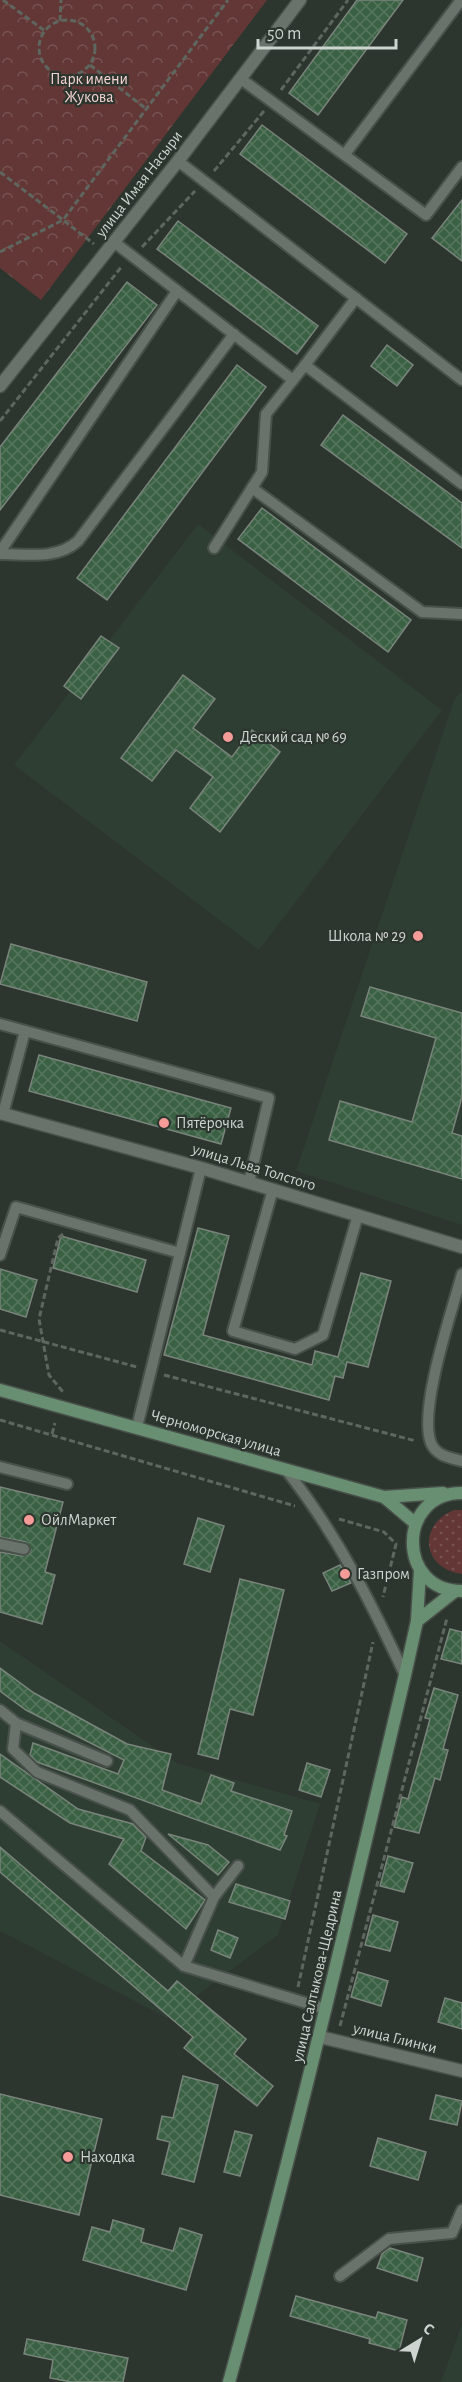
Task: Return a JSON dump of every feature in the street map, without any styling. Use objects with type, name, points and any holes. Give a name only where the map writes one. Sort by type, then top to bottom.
[{"type":"main road","name":"Черноморская улица","points":[[0,1390],[384,1497],[416,1523]]},
{"type":"main road","points":[[384,1497],[458,1493]]},
{"type":"main road","points":[[416,1523],[431,1503],[458,1493]]},
{"type":"main road","name":"улица Салтыкова-Щедрина","points":[[229,2382],[277,2209],[320,2037],[417,1621],[420,1570],[413,1555],[412,1539],[416,1523]]},
{"type":"main road","points":[[420,1570],[441,1588],[458,1591]]},
{"type":"main road","points":[[417,1621],[458,1591]]},
{"type":"street","name":"улица Имая Насыри","points":[[0,386],[241,80],[300,0]]},
{"type":"street","name":"улица Льва Толстого","points":[[1,1113],[201,1168],[462,1247]]},
{"type":"street","name":"улица Глинки","points":[[320,2037],[462,2071]]},
{"type":"lane","points":[[345,154],[461,0]]},
{"type":"lane","points":[[241,80],[426,215],[462,167]]},
{"type":"lane","points":[[178,161],[462,380]]},
{"type":"lane","points":[[114,242],[293,380]]},
{"type":"lane","points":[[0,553],[177,291]]},
{"type":"lane","points":[[214,548],[262,472],[266,414],[356,298]]},
{"type":"lane","points":[[0,553],[56,554],[68,550],[78,541],[234,334]]},
{"type":"lane","points":[[305,365],[462,484]]},
{"type":"lane","points":[[252,488],[422,612],[462,614]]},
{"type":"lane","points":[[0,1024],[269,1098],[249,1182]]},
{"type":"lane","points":[[1,1113],[25,1031]]},
{"type":"lane","points":[[137,1427],[201,1168]]},
{"type":"lane","points":[[273,1189],[233,1331],[295,1349],[323,1335],[358,1215]]},
{"type":"lane","points":[[0,1255],[16,1208],[180,1253]]},
{"type":"lane","points":[[462,1274],[430,1398],[428,1420],[431,1444],[444,1456],[462,1461]]},
{"type":"lane","points":[[0,1467],[67,1484]]},
{"type":"lane","points":[[287,1471],[321,1514],[379,1618],[405,1676]]},
{"type":"lane","points":[[0,1544],[24,1549]]},
{"type":"lane","points":[[0,1710],[16,1723],[107,1761]]},
{"type":"lane","points":[[16,1723],[13,1749],[37,1772],[130,1810],[214,1897]]},
{"type":"lane","points":[[0,1811],[184,1966],[326,2009]]},
{"type":"lane","points":[[184,1966],[214,1897],[238,1866]]},
{"type":"lane","points":[[340,2276],[389,2239],[452,2233],[462,2210]]},
{"type":"path","points":[[3,0],[45,31]]},
{"type":"path","points":[[60,21],[61,0]]},
{"type":"path","points":[[0,252],[63,220],[228,0]]},
{"type":"path","points":[[0,421],[132,256],[204,181],[272,102],[348,0]]},
{"type":"path","points":[[60,21],[75,21],[90,31],[96,48],[90,65],[75,75],[66,76],[49,70],[40,53],[39,44],[45,31],[60,21]]},
{"type":"path","points":[[90,65],[146,108]]},
{"type":"path","points":[[0,172],[94,244]]},
{"type":"path","points":[[63,1392],[49,1375],[42,1342],[40,1309],[58,1238],[64,1234],[74,1235],[79,1225]]},
{"type":"path","points":[[0,1330],[431,1444]]},
{"type":"path","points":[[0,1420],[375,1528],[391,1537],[396,1544],[295,2000]]},
{"type":"path","points":[[52,1434],[55,1423]]},
{"type":"path","points":[[336,2041],[448,1615]]},
{"type":"shaded area","name":"Деский сад № 69","points":[[198,524],[442,710],[259,950],[14,765]]},
{"type":"shaded area","name":"Школа № 29","points":[[462,690],[462,1225],[296,1171],[454,700]]},
{"type":"shaded area","points":[[0,1641],[177,1763],[320,1804],[278,1935],[167,2018],[0,1931]]},
{"type":"shaded area","points":[[462,2324],[462,2382],[441,2382]]},
{"type":"green space","name":"Парк имени Жукова","points":[[0,0],[267,0],[41,300],[0,268]]},
{"type":"green space","points":[[454,1510],[462,1510],[462,1574],[439,1564],[432,1556],[429,1546],[434,1526],[442,1517]]},
{"type":"building","points":[[357,0],[403,0],[318,115],[289,93]]},
{"type":"building","points":[[262,125],[407,234],[385,263],[240,154]]},
{"type":"building","points":[[462,200],[462,261],[432,238]]},
{"type":"building","points":[[178,221],[318,326],[297,354],[157,249]]},
{"type":"building","points":[[127,282],[157,305],[0,510],[0,447]]},
{"type":"building","points":[[387,345],[413,365],[397,386],[371,366]]},
{"type":"building","points":[[237,365],[266,387],[107,600],[77,578]]},
{"type":"building","points":[[343,415],[462,503],[462,548],[321,445]]},
{"type":"building","points":[[262,508],[411,620],[388,652],[238,539]]},
{"type":"building","points":[[101,636],[119,648],[81,699],[64,686]]},
{"type":"building","points":[[183,675],[215,699],[193,728],[232,757],[252,730],[280,752],[220,832],[190,808],[213,777],[176,750],[152,781],[121,758]]},
{"type":"building","points":[[11,944],[147,982],[137,1021],[0,984]]},
{"type":"building","points":[[370,987],[462,1013],[462,1097],[452,1133],[462,1136],[462,1179],[329,1140],[340,1101],[412,1122],[436,1038],[361,1016]]},
{"type":"building","points":[[39,1055],[231,1108],[221,1144],[29,1091]]},
{"type":"building","points":[[198,1228],[229,1236],[203,1335],[312,1365],[315,1351],[338,1357],[361,1273],[391,1281],[368,1367],[347,1362],[343,1378],[335,1376],[329,1400],[164,1355]]},
{"type":"building","points":[[61,1236],[146,1260],[137,1292],[53,1268]]},
{"type":"building","points":[[0,1269],[37,1280],[26,1317],[0,1309]]},
{"type":"building","points":[[0,1487],[63,1502],[45,1572],[55,1575],[42,1624],[0,1612],[0,1552],[23,1556],[29,1554],[31,1550],[26,1542],[0,1537]]},
{"type":"building","points":[[198,1518],[224,1526],[210,1572],[184,1564]]},
{"type":"building","points":[[340,1565],[351,1583],[332,1591],[323,1573]]},
{"type":"building","points":[[240,1579],[284,1590],[253,1715],[230,1709],[218,1759],[198,1754]]},
{"type":"building","points":[[450,1629],[462,1632],[462,1664],[441,1659]]},
{"type":"building","points":[[0,1668],[34,1693],[127,1744],[171,1754],[162,1790],[201,1804],[211,1775],[234,1783],[231,1791],[292,1811],[284,1835],[287,1836],[280,1850],[37,1762],[30,1755],[33,1743],[118,1774],[124,1760],[26,1710],[0,1691]]},
{"type":"building","points":[[434,1688],[458,1695],[443,1749],[448,1750],[440,1780],[435,1778],[419,1833],[394,1827],[402,1797],[408,1799],[430,1719],[425,1718]]},
{"type":"building","points":[[0,1754],[78,1809],[133,1824],[146,1837],[141,1851],[205,1900],[186,1929],[109,1864],[124,1839],[70,1823],[0,1777]]},
{"type":"building","points":[[307,1763],[330,1770],[321,1797],[299,1790]]},
{"type":"building","points":[[168,1834],[208,1845],[229,1862],[218,1875]]},
{"type":"building","points":[[0,1847],[168,1991],[177,1981],[246,2039],[234,2054],[273,2086],[257,2106],[184,2048],[193,2037],[0,1872]]},
{"type":"building","points":[[388,1856],[413,1863],[404,1892],[380,1886]]},
{"type":"building","points":[[236,1884],[290,1901],[285,1919],[229,1902]]},
{"type":"building","points":[[373,1915],[398,1922],[390,1951],[365,1945]]},
{"type":"building","points":[[218,1930],[238,1938],[230,1958],[211,1950]]},
{"type":"building","points":[[358,1972],[388,1981],[381,2006],[351,1997]]},
{"type":"building","points":[[445,1998],[462,2003],[462,2029],[438,2022]]},
{"type":"building","points":[[183,2076],[218,2085],[194,2182],[162,2174],[170,2142],[157,2139],[162,2116],[173,2118]]},
{"type":"building","points":[[0,2094],[102,2119],[79,2215],[0,2195]]},
{"type":"building","points":[[436,2095],[462,2101],[457,2125],[430,2119]]},
{"type":"building","points":[[235,2131],[252,2135],[240,2176],[224,2172]]},
{"type":"building","points":[[378,2138],[426,2152],[418,2180],[370,2166]]},
{"type":"building","points":[[113,2220],[144,2229],[141,2242],[173,2251],[180,2228],[202,2235],[186,2290],[83,2260],[92,2227],[110,2232]]},
{"type":"building","points":[[390,2248],[423,2258],[417,2281],[377,2268],[382,2254]]},
{"type":"building","points":[[296,2296],[376,2318],[378,2312],[407,2320],[399,2351],[369,2343],[370,2339],[290,2316]]},
{"type":"building","points":[[27,2339],[128,2358],[123,2382],[71,2382],[50,2378],[53,2360],[24,2354]]},
{"type":"place","name":"Деский сад № 69","points":[[228,737]]},
{"type":"place","name":"Школа № 29","points":[[418,936]]},
{"type":"place","name":"Пятёрочка","points":[[164,1123]]},
{"type":"place","name":"ОйлМаркет","points":[[29,1520]]},
{"type":"place","name":"Газпром","points":[[345,1574]]},
{"type":"place","name":"Находка","points":[[68,2157]]}]
